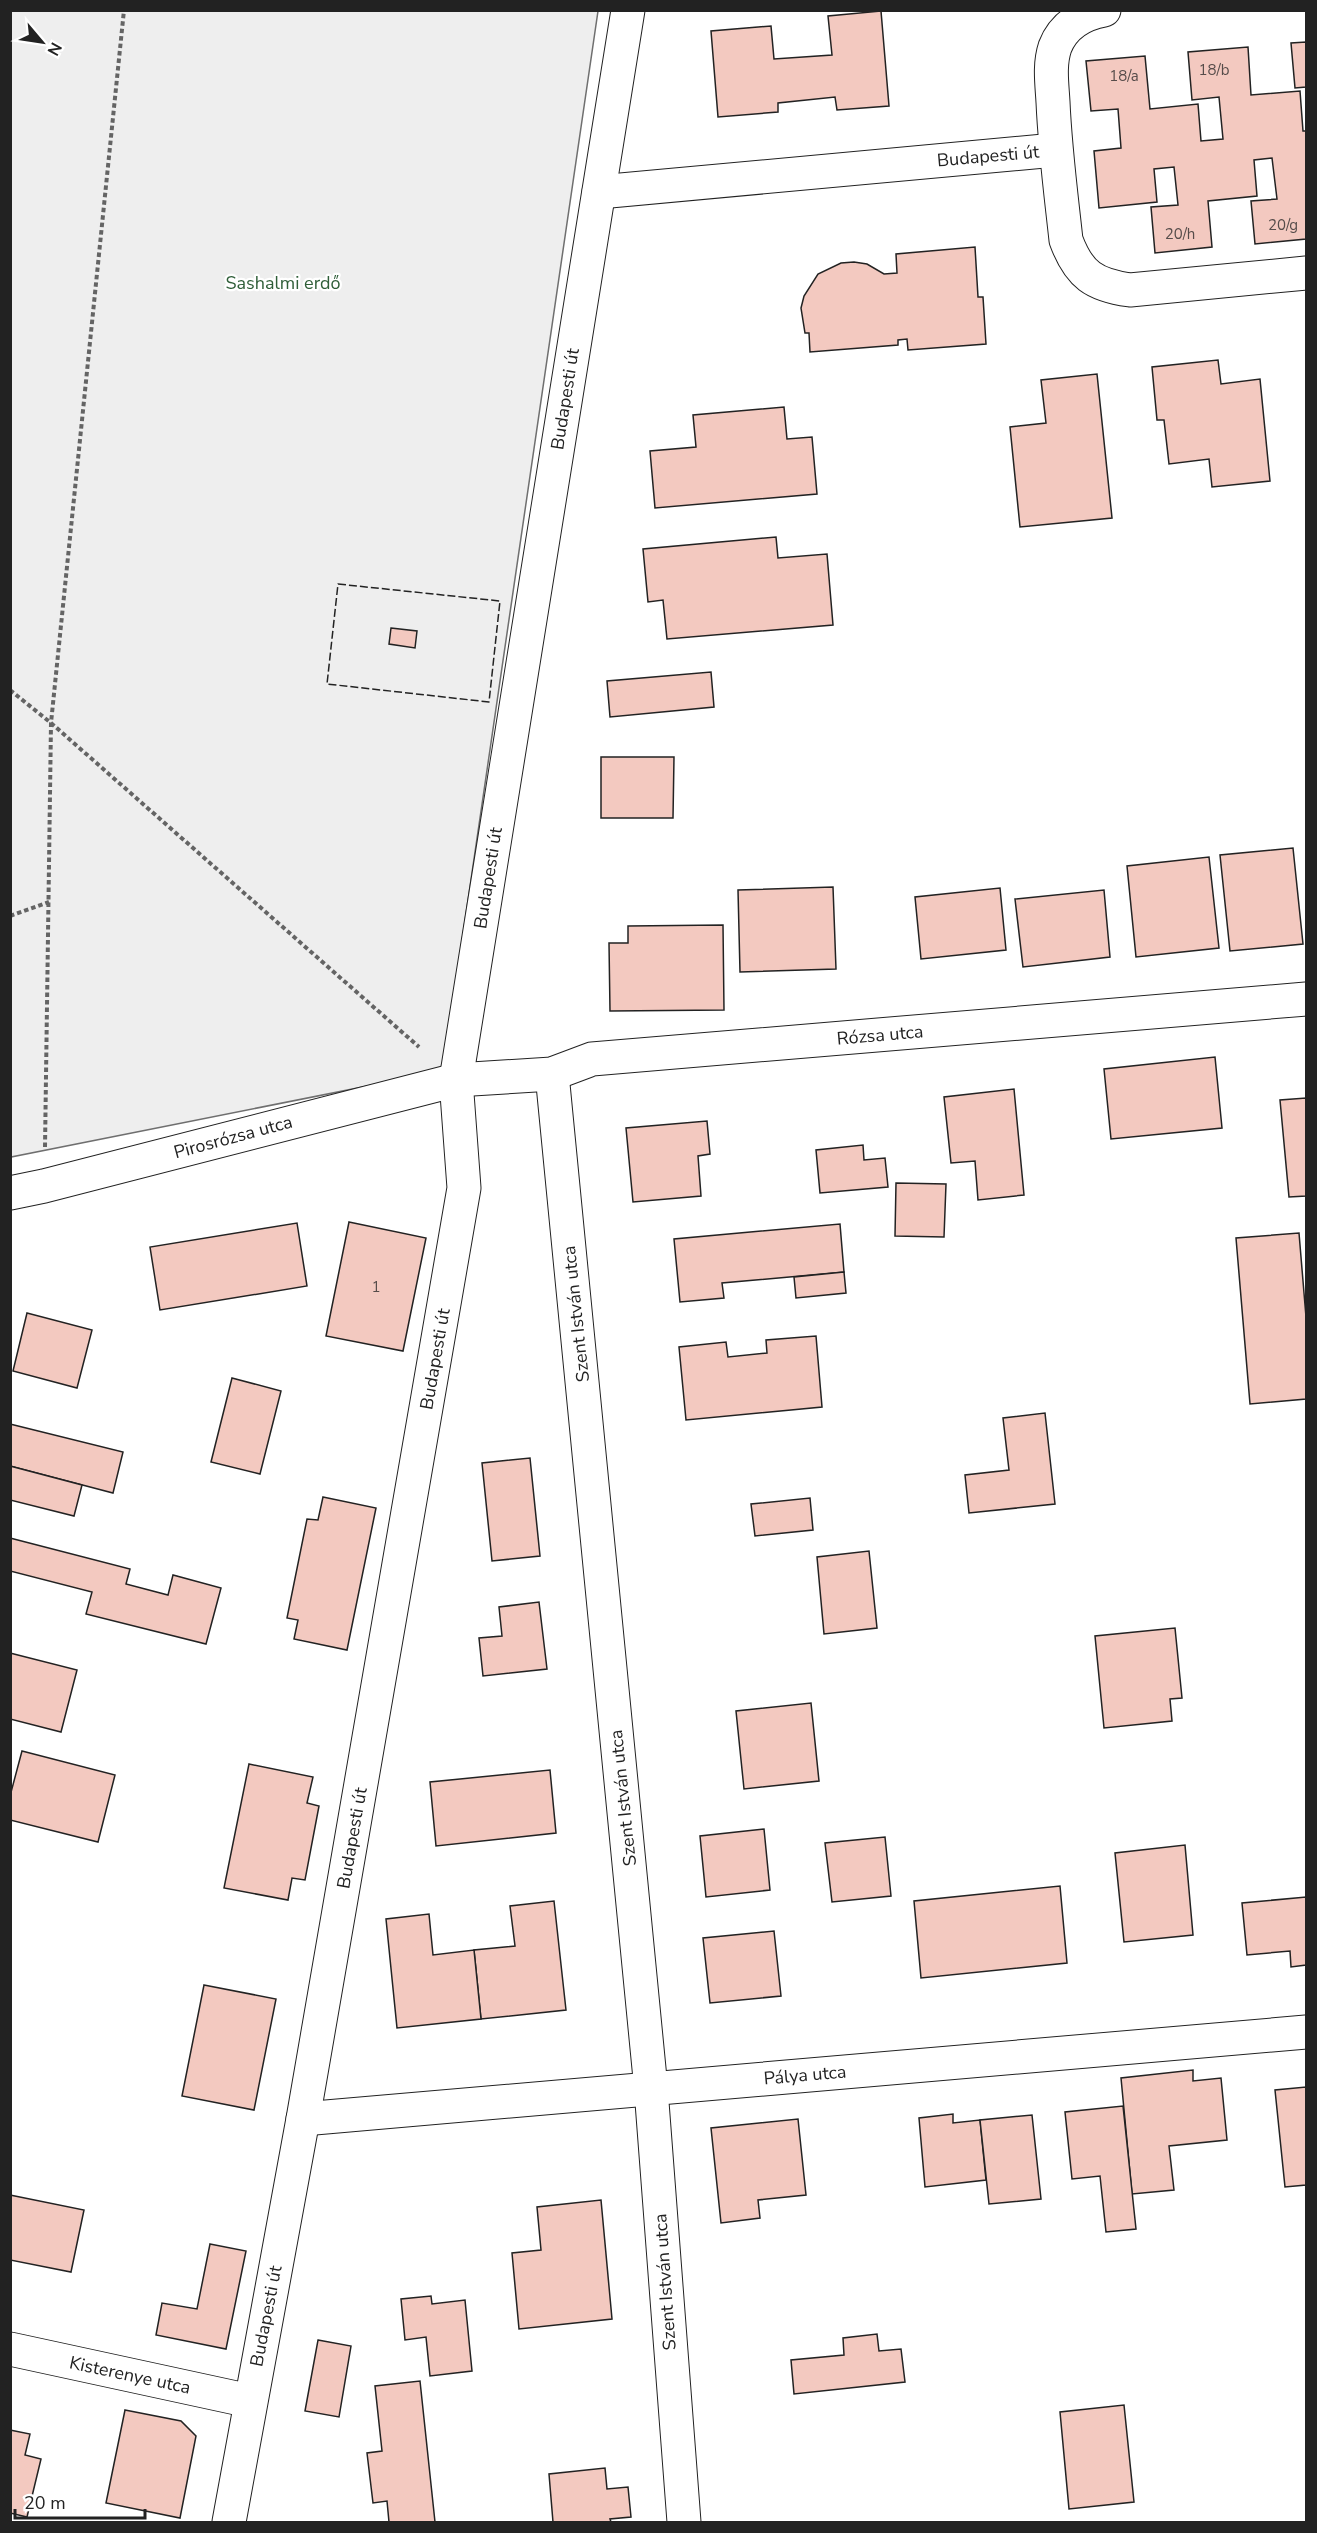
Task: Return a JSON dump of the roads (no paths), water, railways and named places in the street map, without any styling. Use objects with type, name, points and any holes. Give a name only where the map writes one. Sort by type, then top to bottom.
[{"type":"street","name":"Budapesti út","points":[[229,2523],[303,2119],[464,1188],[456,1080],[628,10]]},
{"type":"street","name":"Budapesti út","points":[[1104,10],[1083,16],[1068,27],[1056,46],[1051,61],[1055,150],[1066,240],[1078,265],[1085,274],[1097,282],[1114,288],[1130,290],[1306,273]]},
{"type":"street","name":"Budapesti út","points":[[599,192],[1055,150]]},
{"type":"street","name":"Rózsa utca","points":[[456,1080],[552,1074],[592,1059],[1306,999]]},
{"type":"street","name":"Szent István utca","points":[[552,1074],[651,2089],[684,2523]]},
{"type":"street","name":"Pirosrózsa utca","points":[[10,1193],[456,1080]]},
{"type":"street","name":"Pálya utca","points":[[303,2119],[1306,2032]]},
{"type":"street","name":"Kisterenye utca","points":[[10,2349],[250,2401]]},
{"type":"park label","name":"Sashalmi erdő","points":[[283,283]]}]
